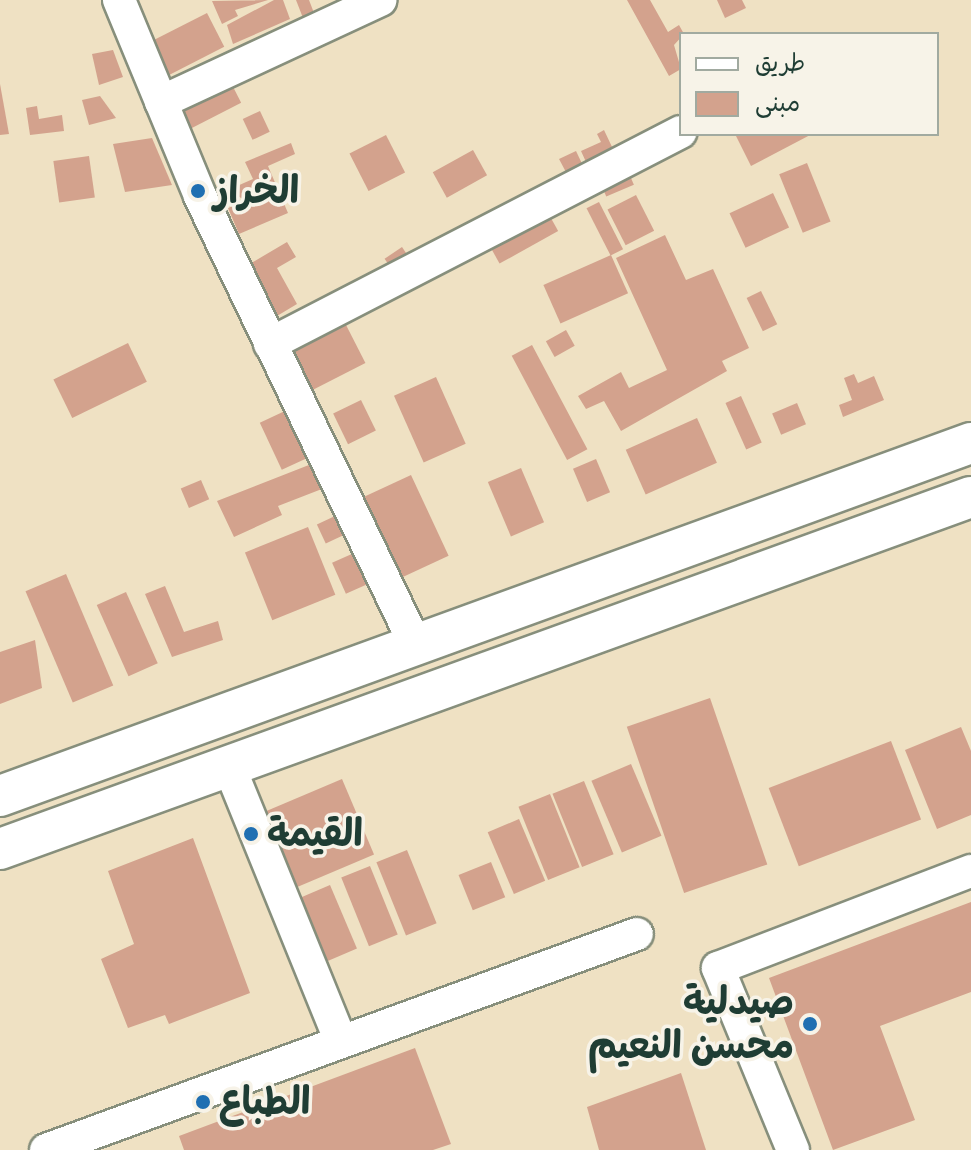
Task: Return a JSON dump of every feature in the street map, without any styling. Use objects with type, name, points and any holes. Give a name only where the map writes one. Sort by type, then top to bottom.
[{"type":"main road","points":[[0,796],[417,648],[971,443]]},
{"type":"main road","points":[[0,849],[971,497]]},
{"type":"street","points":[[119,0],[161,102],[270,344],[417,648]]},
{"type":"street","points":[[161,102],[381,0]]},
{"type":"street","points":[[270,344],[679,133]]},
{"type":"street","points":[[229,766],[340,1040]]},
{"type":"street","points":[[793,1150],[718,968],[971,871]]},
{"type":"street","points":[[46,1150],[637,934]]},
{"type":"building","points":[[268,0],[235,10],[238,16],[222,24],[212,1]]},
{"type":"building","points":[[274,0],[283,0],[290,19],[233,44],[227,25]]},
{"type":"building","points":[[296,0],[309,0],[314,13],[303,18]]},
{"type":"building","points":[[627,0],[650,0],[668,32],[679,25],[683,32],[679,32],[679,40],[674,45],[679,70],[669,76]]},
{"type":"building","points":[[717,0],[742,0],[746,8],[725,18]]},
{"type":"building","points":[[207,13],[224,47],[163,78],[146,44]]},
{"type":"building","points":[[113,50],[123,77],[99,85],[92,54]]},
{"type":"building","points":[[228,77],[241,103],[189,129],[176,103]]},
{"type":"building","points":[[0,84],[9,134],[0,135]]},
{"type":"building","points":[[100,96],[116,118],[89,125],[82,100]]},
{"type":"building","points":[[37,106],[39,119],[62,115],[64,131],[30,135],[26,108]]},
{"type":"building","points":[[260,111],[270,132],[253,140],[243,119]]},
{"type":"building","points":[[604,130],[613,149],[586,162],[581,151],[601,142],[597,134]]},
{"type":"building","points":[[386,135],[405,172],[369,191],[349,154]]},
{"type":"building","points":[[736,136],[808,136],[751,166]]},
{"type":"building","points":[[152,138],[172,185],[125,192],[113,144]]},
{"type":"building","points":[[291,143],[295,154],[268,166],[288,213],[239,234],[228,208],[246,201],[228,190],[253,179],[245,162]]},
{"type":"building","points":[[473,150],[487,175],[447,198],[433,172]]},
{"type":"building","points":[[576,151],[585,170],[567,174],[559,159]]},
{"type":"building","points":[[89,156],[95,198],[59,203],[53,161]]},
{"type":"building","points":[[807,163],[831,221],[803,233],[779,174]]},
{"type":"building","points":[[628,171],[634,185],[606,197],[600,183]]},
{"type":"building","points":[[773,193],[789,227],[746,248],[729,213]]},
{"type":"building","points":[[636,195],[654,231],[626,245],[607,210]]},
{"type":"building","points":[[599,202],[623,249],[611,256],[587,208]]},
{"type":"building","points":[[547,211],[558,231],[500,264],[488,243]]},
{"type":"building","points":[[665,235],[686,280],[713,269],[749,348],[722,361],[727,371],[621,431],[604,401],[586,409],[578,396],[621,372],[629,388],[667,370],[616,258]]},
{"type":"building","points":[[287,242],[296,257],[277,268],[297,304],[277,316],[248,265]]},
{"type":"building","points":[[402,247],[410,259],[392,270],[385,259]]},
{"type":"building","points":[[611,255],[628,293],[560,323],[543,285]]},
{"type":"building","points":[[761,291],[777,324],[763,331],[747,298]]},
{"type":"building","points":[[345,323],[365,363],[311,391],[291,351]]},
{"type":"building","points":[[566,330],[575,346],[555,357],[546,341]]},
{"type":"building","points":[[128,343],[147,382],[72,418],[53,379]]},
{"type":"building","points":[[532,345],[587,449],[567,460],[512,356]]},
{"type":"building","points":[[854,374],[858,383],[874,376],[884,400],[843,417],[839,405],[852,400],[844,378]]},
{"type":"building","points":[[436,377],[466,444],[424,462],[394,396]]},
{"type":"building","points":[[741,396],[762,443],[746,450],[725,403]]},
{"type":"building","points":[[361,400],[376,431],[348,444],[333,414]]},
{"type":"building","points":[[797,403],[806,424],[781,435],[772,414]]},
{"type":"building","points":[[287,410],[309,457],[282,470],[260,423]]},
{"type":"building","points":[[697,418],[717,463],[646,494],[626,450]]},
{"type":"building","points":[[596,459],[610,492],[587,502],[573,469]]},
{"type":"building","points":[[314,463],[327,487],[278,506],[282,515],[234,537],[217,501]]},
{"type":"building","points":[[521,468],[544,522],[511,536],[488,482]]},
{"type":"building","points":[[411,475],[449,556],[392,582],[354,502]]},
{"type":"building","points":[[201,480],[209,499],[189,508],[181,489]]},
{"type":"building","points":[[335,516],[344,535],[326,543],[317,524]]},
{"type":"building","points":[[308,527],[335,595],[272,620],[245,552]]},
{"type":"building","points":[[354,553],[368,584],[346,594],[332,563]]},
{"type":"building","points":[[66,574],[113,685],[73,703],[25,591]]},
{"type":"building","points":[[165,586],[184,632],[218,621],[223,640],[172,657],[145,594]]},
{"type":"building","points":[[126,592],[158,663],[128,676],[97,605]]},
{"type":"building","points":[[35,640],[42,688],[0,704],[0,652]]},
{"type":"building","points":[[710,698],[767,864],[684,893],[627,727]]},
{"type":"building","points":[[961,727],[971,751],[971,815],[937,829],[905,750]]},
{"type":"building","points":[[891,741],[921,819],[799,866],[769,788]]},
{"type":"building","points":[[631,764],[661,836],[622,853],[591,781]]},
{"type":"building","points":[[342,779],[374,854],[297,887],[265,812]]},
{"type":"building","points":[[584,781],[614,854],[582,867],[552,794]]},
{"type":"building","points":[[550,794],[580,867],[548,880],[518,807]]},
{"type":"building","points":[[519,819],[545,881],[514,894],[488,832]]},
{"type":"building","points":[[193,838],[250,993],[169,1024],[165,1015],[128,1028],[101,959],[134,944],[108,871]]},
{"type":"building","points":[[407,850],[437,923],[406,936],[376,862]]},
{"type":"building","points":[[491,862],[505,897],[473,910],[459,875]]},
{"type":"building","points":[[370,866],[398,935],[369,946],[341,878]]},
{"type":"building","points":[[330,885],[357,949],[327,961],[300,898]]},
{"type":"building","points":[[971,902],[971,992],[880,1026],[915,1120],[833,1150],[769,978]]},
{"type":"building","points":[[415,1048],[451,1144],[433,1150],[184,1150],[179,1136]]},
{"type":"building","points":[[681,1073],[706,1150],[599,1150],[587,1107]]},
{"type":"place","name":"الخراز","points":[[198,191]]},
{"type":"place","name":"القيمة","points":[[251,834]]},
{"type":"place","name":"صيدلية محسن النعيم","points":[[810,1024]]},
{"type":"place","name":"الطباع","points":[[203,1102]]}]
